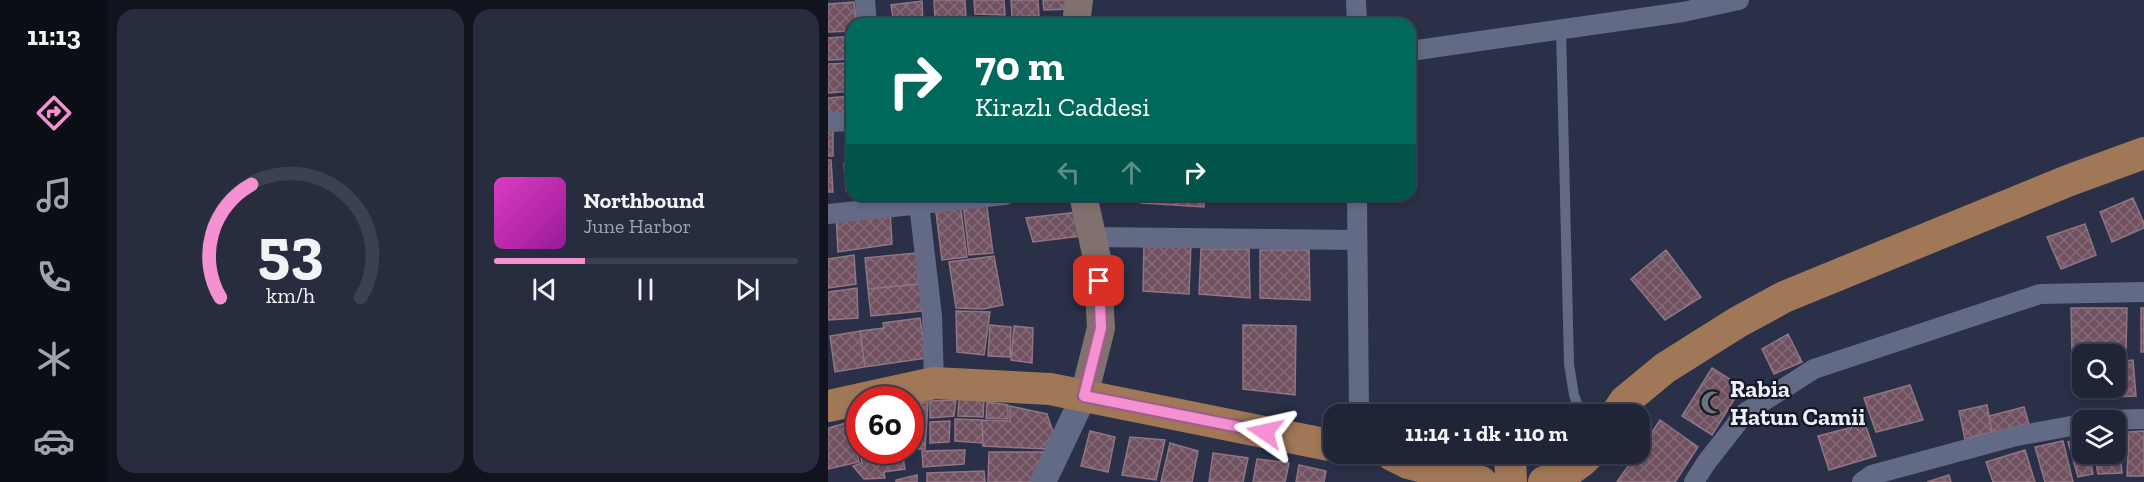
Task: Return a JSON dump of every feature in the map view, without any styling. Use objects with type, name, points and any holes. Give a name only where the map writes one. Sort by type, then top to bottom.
[{"type":"main road","points":[[1077,18],[1079,0]]},
{"type":"main road","points":[[1620,404],[1665,368],[1700,345],[1784,297],[2070,180],[2144,153]]},
{"type":"main road","points":[[1084,201],[1097,258],[1101,328],[1084,396]]},
{"type":"main road","points":[[828,406],[934,383],[1019,386],[1050,389],[1323,444]]},
{"type":"main road","points":[[1408,464],[1472,481]]},
{"type":"main road","points":[[1510,464],[1511,482]]},
{"type":"main road","points":[[1552,474],[1577,464]]},
{"type":"street","points":[[865,0],[866,18]]},
{"type":"street","points":[[1356,0],[1357,18]]},
{"type":"street","points":[[1416,50],[1683,12],[1739,0]]},
{"type":"street","points":[[828,122],[846,121]]},
{"type":"street","points":[[828,214],[948,201]]},
{"type":"street","points":[[1357,201],[1359,404]]},
{"type":"street","points":[[920,204],[932,316],[934,383]]},
{"type":"street","points":[[1092,237],[1357,240]]},
{"type":"street","points":[[1694,482],[1745,413],[1814,369],[2040,294],[2144,292]]},
{"type":"street","points":[[1043,482],[1084,396]]},
{"type":"street","points":[[2126,419],[2144,419]]},
{"type":"street","points":[[1862,482],[1872,475],[2012,437],[2072,426]]},
{"type":"lane","points":[[1561,29],[1569,364],[1577,404]]},
{"type":"building","points":[[934,0],[965,0],[966,17],[935,18]]},
{"type":"building","points":[[974,0],[1004,0],[1005,15],[975,14]]},
{"type":"building","points":[[1011,0],[1038,0],[1039,16],[1012,17]]},
{"type":"building","points":[[1043,0],[1073,0],[1072,9],[1044,10]]},
{"type":"building","points":[[922,1],[923,18],[893,18],[891,5]]},
{"type":"building","points":[[854,2],[856,18],[846,18],[846,31],[828,32],[828,4]]},
{"type":"building","points":[[846,36],[846,59],[828,60],[828,38]]},
{"type":"building","points":[[846,63],[846,92],[828,93],[828,64]]},
{"type":"building","points":[[846,96],[846,119],[828,121],[828,98]]},
{"type":"building","points":[[828,126],[833,126],[833,156],[828,156]]},
{"type":"building","points":[[828,160],[831,160],[833,192],[828,192]]},
{"type":"building","points":[[844,164],[846,164],[846,191]]},
{"type":"building","points":[[2133,198],[2144,228],[2112,242],[2100,212]]},
{"type":"building","points":[[986,201],[993,253],[969,255],[963,202]]},
{"type":"building","points":[[1140,201],[1204,201],[1204,207],[1141,203]]},
{"type":"building","points":[[960,202],[967,257],[942,260],[935,205]]},
{"type":"building","points":[[890,210],[892,244],[838,252],[836,215]]},
{"type":"building","points":[[1078,212],[1081,236],[1033,242],[1026,218]]},
{"type":"building","points":[[2085,224],[2096,255],[2061,269],[2047,237]]},
{"type":"building","points":[[1144,243],[1191,243],[1189,294],[1143,291]]},
{"type":"building","points":[[1201,249],[1249,249],[1250,298],[1199,294]]},
{"type":"building","points":[[1260,250],[1309,250],[1310,300],[1260,298]]},
{"type":"building","points":[[1666,250],[1701,297],[1665,320],[1631,279]]},
{"type":"building","points":[[916,253],[919,284],[868,289],[865,258]]},
{"type":"building","points":[[854,255],[856,284],[828,288],[828,259]]},
{"type":"building","points":[[994,256],[1003,305],[983,309],[956,308],[949,262]]},
{"type":"building","points":[[919,284],[922,311],[871,316],[868,289]]},
{"type":"building","points":[[857,288],[858,318],[828,320],[828,292]]},
{"type":"building","points":[[2071,308],[2127,308],[2126,352],[2126,344],[2072,344],[2072,352]]},
{"type":"building","points":[[2141,308],[2144,308],[2144,352],[2141,352]]},
{"type":"building","points":[[956,311],[990,312],[984,355],[957,352]]},
{"type":"building","points":[[920,318],[926,358],[865,367],[860,331],[884,328],[883,323]]},
{"type":"building","points":[[990,325],[1011,327],[1010,357],[988,356]]},
{"type":"building","points":[[1243,325],[1296,326],[1295,395],[1243,389]]},
{"type":"building","points":[[1014,326],[1033,328],[1032,363],[1011,360]]},
{"type":"building","points":[[860,331],[865,367],[835,372],[830,336]]},
{"type":"building","points":[[1788,334],[1802,362],[1774,374],[1762,349]]},
{"type":"building","points":[[2133,360],[2136,396],[2126,396],[2126,361]]},
{"type":"building","name":"Rabia Hatun Camii","points":[[1712,368],[1742,387],[1712,435],[1682,416]]},
{"type":"building","points":[[1910,385],[1923,420],[1876,432],[1864,398]]},
{"type":"building","points":[[959,399],[984,400],[983,417],[958,416]]},
{"type":"building","points":[[956,400],[954,416],[930,418],[930,401]]},
{"type":"building","points":[[928,402],[925,449],[924,449],[924,403]]},
{"type":"building","points":[[987,402],[1008,405],[1008,419],[986,418]]},
{"type":"building","points":[[1987,405],[1992,432],[1965,439],[1959,411]]},
{"type":"building","points":[[1010,406],[1047,414],[1053,432],[1046,449],[983,446],[982,420],[1010,421]]},
{"type":"building","points":[[2024,407],[2029,424],[1992,432],[1989,416]]},
{"type":"building","points":[[955,419],[982,420],[983,443],[955,441]]},
{"type":"building","points":[[1660,420],[1698,447],[1675,482],[1617,482],[1629,464],[1650,464],[1650,435]]},
{"type":"building","points":[[950,421],[949,442],[930,443],[930,422]]},
{"type":"building","points":[[846,423],[846,464],[850,464],[828,469],[828,428]]},
{"type":"building","points":[[1865,424],[1876,456],[1829,470],[1818,436]]},
{"type":"building","points":[[1090,431],[1115,437],[1108,472],[1081,466]]},
{"type":"building","points":[[2144,431],[2144,476],[2127,476],[2129,432]]},
{"type":"building","points":[[1130,437],[1165,440],[1156,480],[1122,475]]},
{"type":"building","points":[[2063,441],[2073,482],[2045,482],[2035,447]]},
{"type":"building","points":[[2072,441],[2072,456],[2068,442]]},
{"type":"building","points":[[1170,443],[1198,451],[1192,482],[1161,482]]},
{"type":"building","points":[[965,450],[964,464],[923,467],[924,451]]},
{"type":"building","points":[[2025,450],[2035,482],[1993,482],[1986,462]]},
{"type":"building","points":[[989,452],[1046,452],[1030,482],[988,482]]},
{"type":"building","points":[[1213,453],[1248,458],[1243,482],[1209,482]]},
{"type":"building","points":[[1257,459],[1289,463],[1285,482],[1253,482]]},
{"type":"building","points":[[904,464],[905,469],[884,472],[885,478],[864,479],[853,466]]},
{"type":"building","points":[[2074,464],[2091,464],[2093,474],[2078,477]]},
{"type":"building","points":[[2096,464],[2121,464],[2122,473],[2098,474]]},
{"type":"building","points":[[1299,465],[1326,471],[1324,482],[1296,482]]},
{"type":"building","points":[[984,471],[985,482],[927,482],[927,473]]},
{"type":"building","points":[[917,475],[917,482],[896,482],[896,480]]},
{"type":"building","points":[[1949,475],[1951,482],[1927,482]]},
{"type":"place","name":"Rabia Hatun Camii","points":[[1712,402]]},
{"type":"route","points":[[1099,281],[1101,328],[1084,396],[1265,432]]}]
